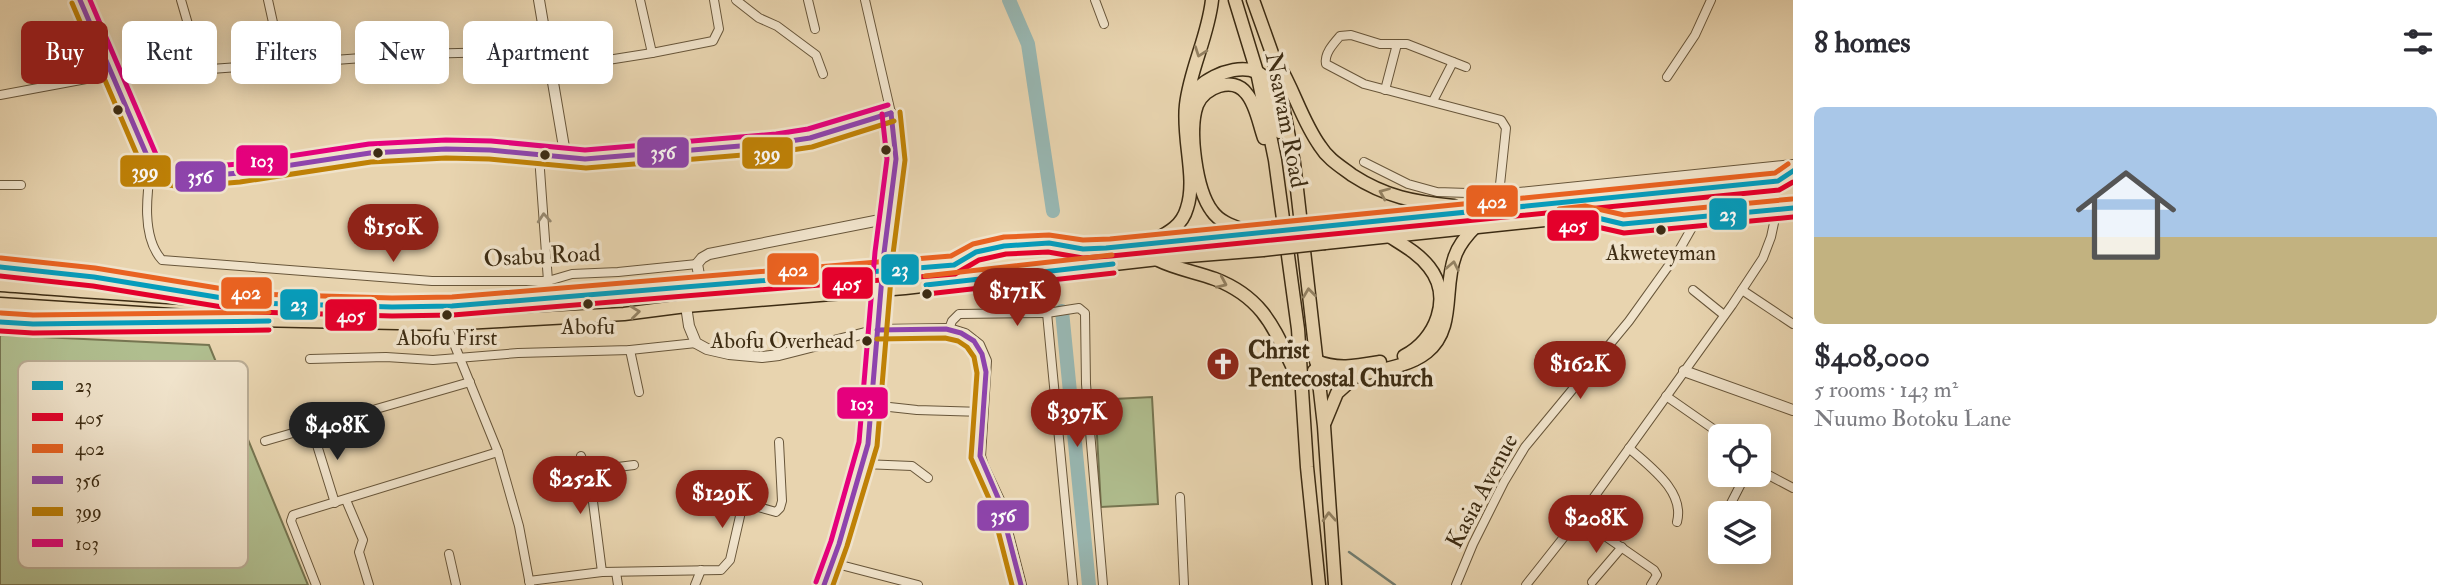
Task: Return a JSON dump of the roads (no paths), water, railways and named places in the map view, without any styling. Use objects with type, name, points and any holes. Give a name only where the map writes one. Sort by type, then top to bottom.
[{"type":"highway","points":[[1146,244],[1180,224],[1187,211],[1191,188],[1184,130],[1186,104],[1189,82],[1207,32],[1212,0]]},
{"type":"highway","name":"Nsawam Road","points":[[1235,0],[1257,72],[1275,160],[1301,357],[1307,467],[1319,585]]},
{"type":"highway","name":"Nsawam Road","points":[[1253,0],[1273,56],[1294,163],[1324,426],[1335,585]]},
{"type":"highway","points":[[1273,56],[1311,131],[1334,163],[1368,186],[1390,196],[1475,210]]},
{"type":"highway","points":[[1186,104],[1199,86],[1220,75],[1242,69],[1257,72],[1267,81],[1282,142],[1294,163]]},
{"type":"highway","points":[[1257,233],[1222,222],[1212,213],[1206,202],[1195,155],[1195,118],[1201,98],[1221,85],[1241,88],[1252,104],[1264,140],[1275,160]]},
{"type":"highway","points":[[1779,181],[1793,171]]},
{"type":"highway","points":[[0,285],[253,303],[452,306],[954,265],[963,256],[975,251],[1007,246],[1062,244],[1083,250],[1793,180]]},
{"type":"highway","points":[[0,322],[33,324],[248,320],[446,324],[624,314],[686,306],[905,288],[1793,194]]},
{"type":"highway","points":[[1585,215],[1623,224],[1793,208]]},
{"type":"highway","points":[[1301,357],[1317,367],[1357,375],[1399,365],[1425,354],[1437,342],[1446,321],[1454,256],[1466,236],[1476,226]]},
{"type":"highway","points":[[1317,367],[1351,367],[1395,360],[1414,351],[1430,335],[1438,316],[1440,296],[1434,274],[1414,252],[1389,236]]},
{"type":"highway","points":[[1158,260],[1171,267],[1217,280],[1244,294],[1257,305],[1279,337],[1303,389]]},
{"type":"highway","points":[[0,267],[94,277],[253,303]]},
{"type":"highway","points":[[0,304],[248,320]]},
{"type":"highway","points":[[1324,426],[1337,393],[1357,375]]},
{"type":"street","points":[[80,0],[151,165],[166,176],[182,178],[239,173],[370,153],[446,149],[490,150],[566,159],[662,154],[810,138],[891,113]]},
{"type":"street","points":[[181,0],[203,67],[231,67]]},
{"type":"street","points":[[268,0],[273,21]]},
{"type":"street","points":[[540,0],[543,21]]},
{"type":"street","points":[[640,0],[652,53]]},
{"type":"street","points":[[613,59],[713,41],[719,29],[714,0]]},
{"type":"street","points":[[736,0],[816,55],[823,74]]},
{"type":"street","points":[[808,0],[815,29]]},
{"type":"street","points":[[865,0],[891,113],[896,159],[884,253]]},
{"type":"street","points":[[1095,0],[1104,24]]},
{"type":"street","points":[[1667,77],[1699,29],[1711,0]]},
{"type":"street","points":[[1466,67],[1408,44],[1380,44],[1351,35],[1340,36],[1325,60],[1325,64],[1364,84],[1501,120],[1505,124],[1499,194]]},
{"type":"street","points":[[1385,90],[1397,44]]},
{"type":"street","points":[[341,59],[463,53]]},
{"type":"street","points":[[1433,101],[1453,62]]},
{"type":"street","points":[[0,94],[113,74]]},
{"type":"street","points":[[554,84],[566,159]]},
{"type":"street","points":[[539,156],[548,281]]},
{"type":"street","points":[[1364,162],[1408,184],[1437,192],[1499,194],[1793,164]]},
{"type":"street","name":"Osabu Road","points":[[151,165],[147,199],[151,238],[162,260],[432,281],[548,281],[572,274],[697,264],[709,254],[890,218]]},
{"type":"street","points":[[0,186],[21,185]]},
{"type":"street","points":[[1526,585],[1579,518],[1742,290],[1763,258],[1777,209]]},
{"type":"street","name":"Kasia Avenue","points":[[1456,585],[1504,482],[1525,447],[1629,321],[1677,254],[1698,217]]},
{"type":"street","points":[[697,264],[701,286]]},
{"type":"street","points":[[1693,290],[1724,316]]},
{"type":"street","points":[[1742,290],[1793,324]]},
{"type":"street","points":[[686,306],[689,326],[696,343]]},
{"type":"street","points":[[824,585],[834,563],[863,464],[881,306]]},
{"type":"street","points":[[949,329],[959,314],[1047,313],[1079,308],[1085,313],[1086,384],[1102,585]]},
{"type":"street","points":[[1047,313],[1073,585]]},
{"type":"street","points":[[446,324],[498,452],[519,526],[530,583],[602,572],[721,570],[730,560],[743,503]]},
{"type":"street","points":[[310,359],[460,358],[519,353],[629,350],[696,343],[707,349],[729,354],[762,357],[877,330],[949,329],[974,339],[983,352],[986,372],[980,456],[999,500],[1021,585]]},
{"type":"street","points":[[629,350],[639,392]]},
{"type":"street","points":[[1684,371],[1793,410]]},
{"type":"street","points":[[265,441],[470,383]]},
{"type":"street","points":[[1666,396],[1708,425]]},
{"type":"street","points":[[871,405],[917,410],[983,412]]},
{"type":"street","points":[[312,429],[335,503]]},
{"type":"street","points":[[684,486],[773,511],[780,508],[782,501],[779,442]]},
{"type":"street","points":[[1629,448],[1665,482],[1678,505],[1677,522]]},
{"type":"street","points":[[316,585],[290,521],[293,515],[498,452]]},
{"type":"street","points":[[581,456],[591,486],[602,572]]},
{"type":"street","points":[[863,464],[912,466],[928,478]]},
{"type":"street","points":[[586,471],[634,465]]},
{"type":"street","points":[[1771,476],[1793,488]]},
{"type":"street","points":[[1180,497],[1184,585]]},
{"type":"street","points":[[346,500],[363,540],[359,552],[369,585]]},
{"type":"street","points":[[1579,518],[1656,572],[1656,579],[1651,585]]},
{"type":"street","points":[[1592,582],[1622,547]]},
{"type":"street","points":[[449,554],[456,585]]},
{"type":"street","points":[[834,563],[918,585]]},
{"type":"street","points":[[695,585],[701,570]]},
{"type":"street","points":[[616,572],[618,585]]},
{"type":"waterway","points":[[1009,0],[1028,44],[1053,211]]},
{"type":"waterway","points":[[1062,311],[1089,585]]},
{"type":"waterway","points":[[1349,552],[1395,585]]},
{"type":"tunnel","points":[[881,306],[884,253]]},
{"type":"place","name":"Akweteyman","points":[[1661,230]]},
{"type":"place","name":"Abofu","points":[[588,304]]},
{"type":"place","name":"Abofu First","points":[[447,315]]},
{"type":"place","name":"Abofu Overhead","points":[[867,341]]},
{"type":"place","name":"Christ Pentecostal Church","points":[[1223,364]]}]
